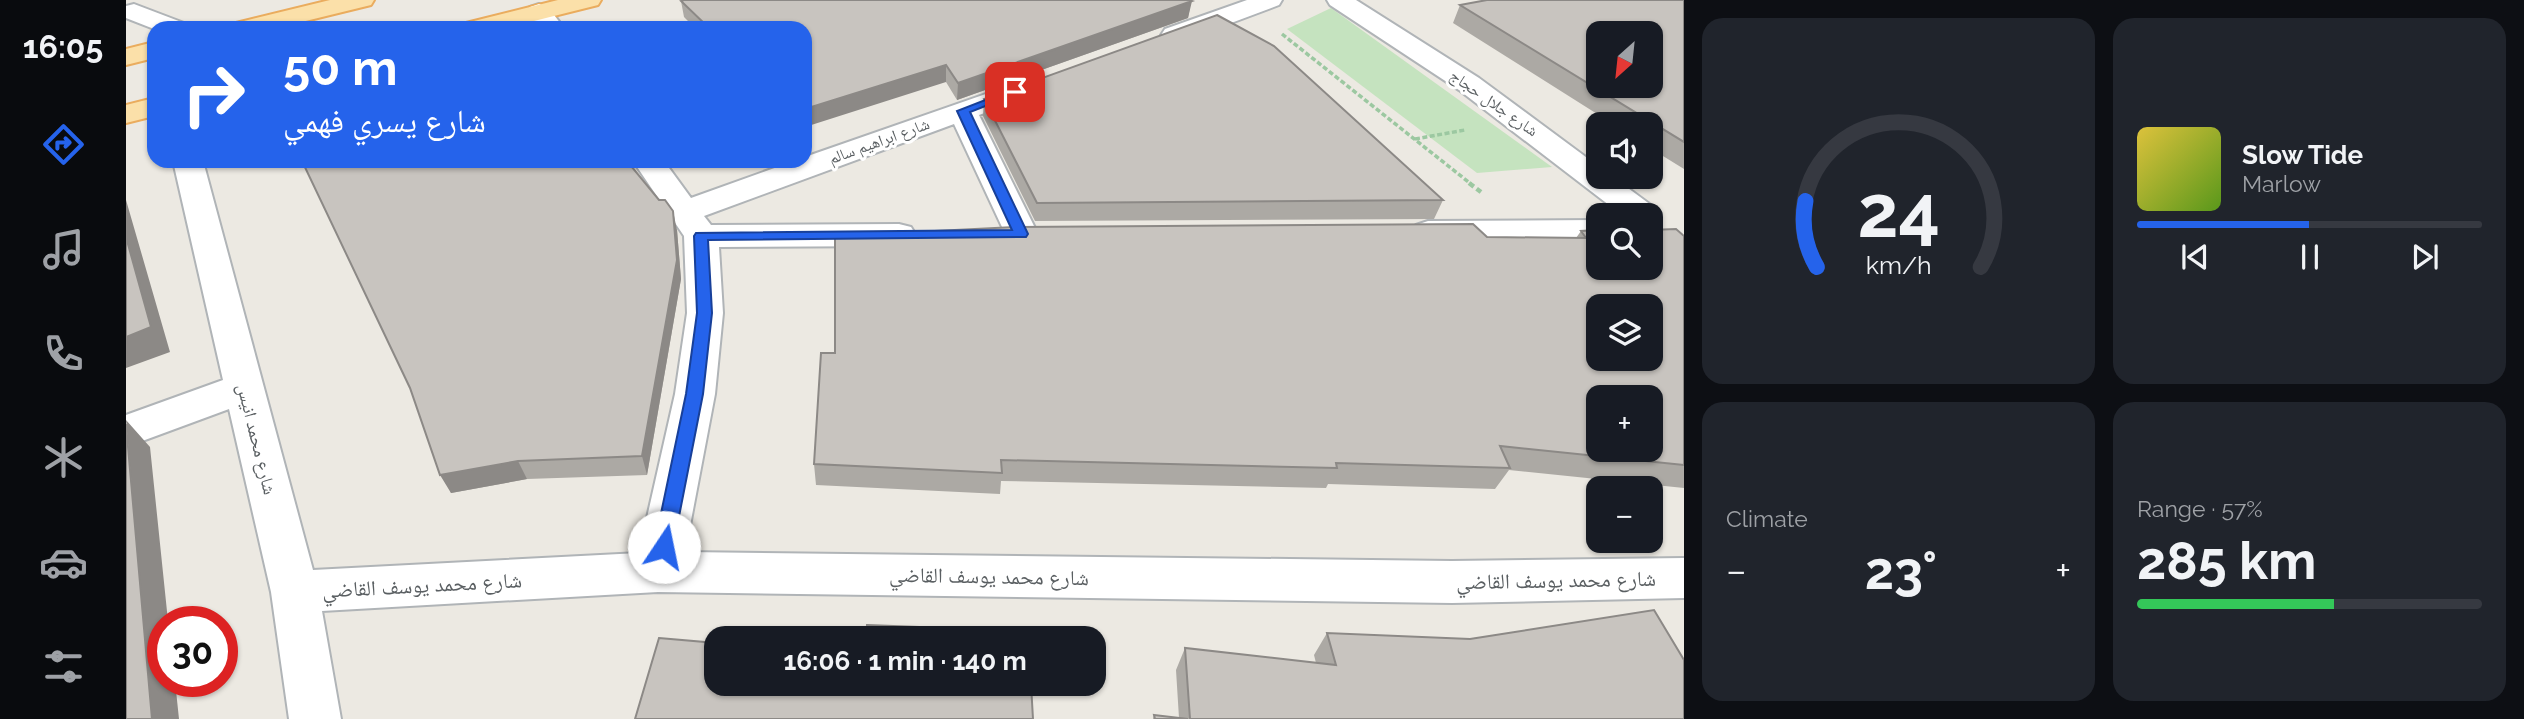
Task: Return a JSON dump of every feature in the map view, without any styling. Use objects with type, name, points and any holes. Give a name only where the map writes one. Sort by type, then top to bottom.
[{"type":"main road","points":[[274,21],[362,0]]},
{"type":"main road","points":[[545,20],[589,0]]},
{"type":"main road","points":[[126,57],[147,52]]},
{"type":"main road","points":[[126,114],[147,109]]},
{"type":"street","name":"شارع جلال حجاج","points":[[1339,0],[1469,84],[1625,203]]},
{"type":"street","points":[[1145,45],[1259,4]]},
{"type":"street","points":[[130,13],[154,21]]},
{"type":"street","name":"شارع ابراهيم سالم","points":[[693,224],[963,111],[1054,78]]},
{"type":"street","points":[[963,111],[1021,234]]},
{"type":"street","name":"شارع محمد انيس","points":[[190,168],[295,592],[315,719]]},
{"type":"street","points":[[653,168],[693,224],[703,326],[695,394],[658,572]]},
{"type":"street","points":[[693,224],[924,235]]},
{"type":"street","points":[[1393,232],[1586,231]]},
{"type":"street","points":[[126,430],[244,388]]},
{"type":"street","name":"شارع محمد يوسف القاضي","points":[[295,592],[658,572],[1452,582],[1684,578]]},
{"type":"path","points":[[1259,4],[1531,232]]},
{"type":"green space","points":[[1331,8],[1552,167],[1477,173],[1287,29]]},
{"type":"building","points":[[1487,0],[1684,0],[1684,142],[1663,129],[1663,112],[1635,112],[1612,98],[1663,98],[1663,21],[1586,21],[1586,82],[1460,5]]},
{"type":"building","points":[[681,1],[1192,1],[958,83],[946,65],[812,107],[812,21],[702,21]]},
{"type":"building","points":[[1217,15],[1274,46],[1443,200],[1037,203],[984,99]]},
{"type":"building","points":[[305,168],[633,168],[659,200],[665,200],[673,211],[677,260],[642,456],[518,461],[440,475],[410,388]]},
{"type":"building","points":[[1473,224],[1487,237],[1586,238],[1586,280],[1663,280],[1663,230],[1676,229],[1684,236],[1684,465],[1655,462],[1663,462],[1663,385],[1586,385],[1586,455],[1500,446],[1510,468],[1336,463],[1337,468],[1001,460],[1002,473],[814,464],[821,353],[835,353],[835,236],[1015,227]]},
{"type":"building","points":[[126,237],[151,327],[126,337]]},
{"type":"building","points":[[126,424],[147,662],[147,697],[150,697],[152,719],[126,719]]},
{"type":"building","points":[[1654,610],[1684,660],[1684,719],[1190,719],[1185,648],[1336,665],[1327,633],[1470,639]]},
{"type":"building","points":[[659,638],[704,642],[704,696],[1032,696],[1033,719],[635,719]]},
{"type":"building","points":[[1154,715],[1188,719],[1155,719]]},
{"type":"route","points":[[664,547],[695,394],[705,313],[701,236],[1021,234],[963,111],[1015,92]]}]
